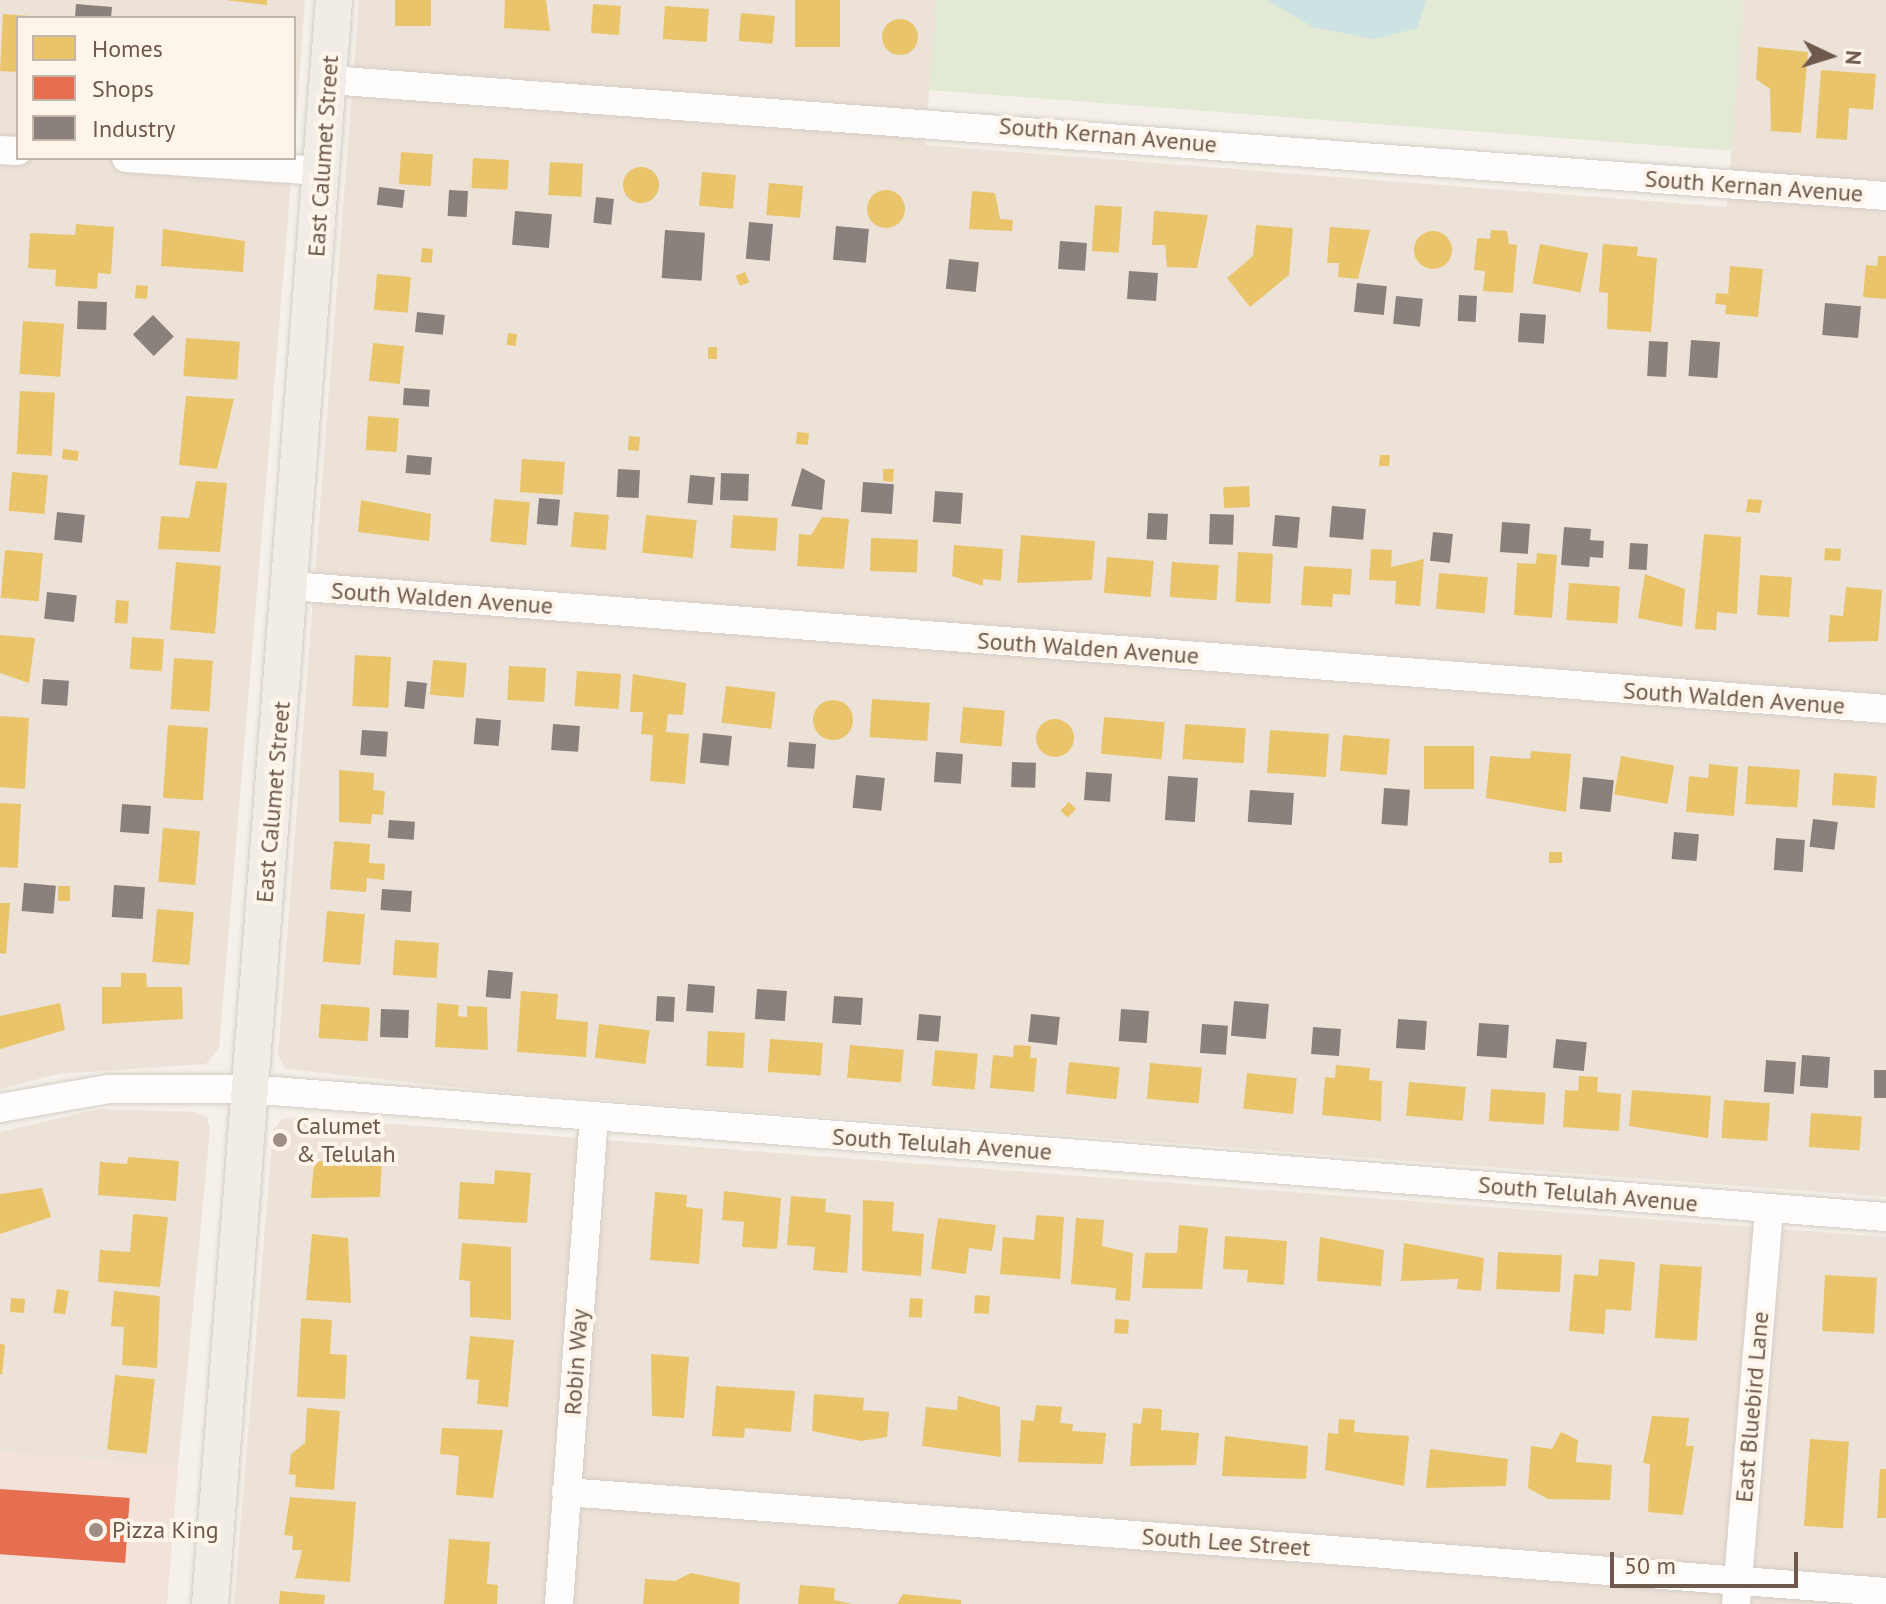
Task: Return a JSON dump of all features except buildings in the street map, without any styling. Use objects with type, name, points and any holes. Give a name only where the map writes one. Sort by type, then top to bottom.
[{"type":"main road","name":"East Calumet Street","points":[[210,1604],[334,0]]},
{"type":"street","name":"South Kernan Avenue","points":[[329,80],[1886,196]]},
{"type":"street","points":[[156,160],[322,171]]},
{"type":"street","name":"South Walden Avenue","points":[[291,586],[1886,709]]},
{"type":"street","name":"South Telulah Avenue","points":[[0,1108],[109,1089],[248,1089],[594,1119],[1886,1217]]},
{"type":"street","name":"Robin Way","points":[[559,1604],[594,1119]]},
{"type":"street","name":"East Bluebird Lane","points":[[1737,1593],[1769,1209]]},
{"type":"street","name":"South Lee Street","points":[[566,1492],[1737,1593],[1886,1592]]},
{"type":"shaded area","points":[[0,0],[305,0],[296,122],[296,16],[16,16],[16,160],[293,160],[219,1048],[206,1064],[58,1074],[0,1089]]},
{"type":"shaded area","points":[[359,0],[936,0],[925,145],[1727,207],[1743,0],[1886,0],[1886,1197],[510,1093],[285,1069],[278,1054]]},
{"type":"shaded area","points":[[1267,0],[1426,0],[1417,28],[1375,39],[1313,27]]},
{"type":"shaded area","points":[[100,1109],[195,1112],[207,1117],[210,1129],[178,1467],[0,1452],[0,1132]]},
{"type":"shaded area","points":[[302,1117],[1886,1237],[1886,1604],[234,1604],[273,1130],[282,1119]]},
{"type":"shaded area","points":[[0,1452],[178,1467],[167,1604],[0,1604]]},
{"type":"green space","points":[[936,0],[1743,0],[1732,151],[929,90]]},
{"type":"place","name":"Calumet & Telulah","points":[[280,1140]]},
{"type":"place","name":"Pizza King","points":[[96,1530]]}]
